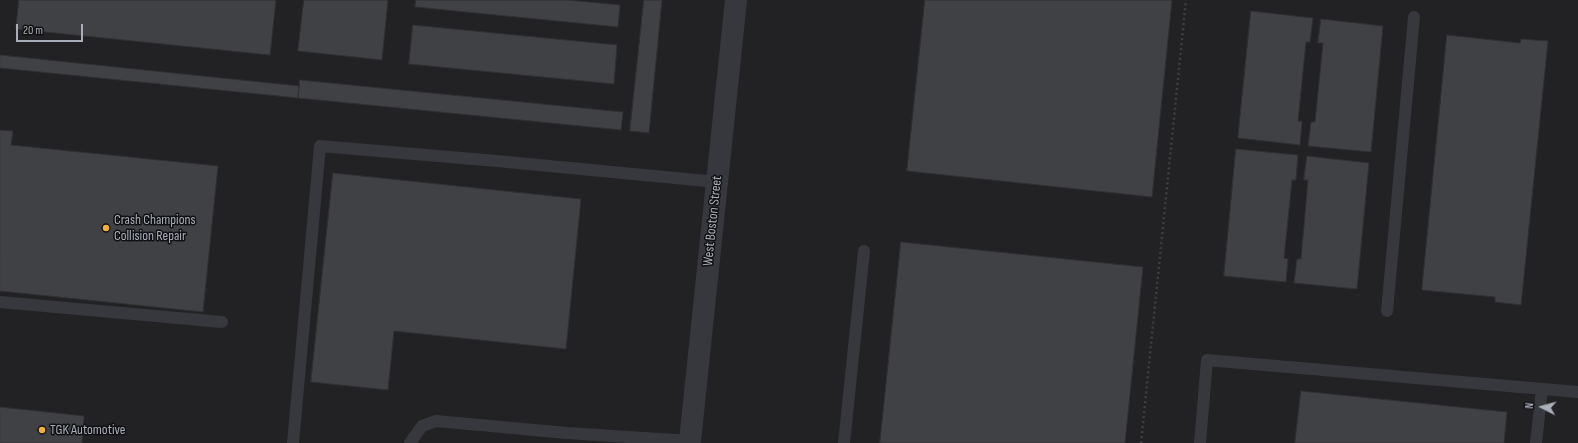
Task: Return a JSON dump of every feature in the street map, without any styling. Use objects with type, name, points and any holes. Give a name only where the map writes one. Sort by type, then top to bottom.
[{"type":"street","name":"West Boston Street","points":[[690,441],[736,0]]},
{"type":"lane","points":[[1387,311],[1414,17]]},
{"type":"lane","points":[[293,443],[320,146],[717,182]]},
{"type":"lane","points":[[844,443],[864,251]]},
{"type":"lane","points":[[0,302],[222,322]]},
{"type":"lane","points":[[1200,443],[1207,360],[1578,392]]},
{"type":"lane","points":[[1536,443],[1542,389]]},
{"type":"lane","points":[[410,443],[422,426],[436,421],[567,433],[690,441]]},
{"type":"path","points":[[1141,443],[1186,0]]},
{"type":"shaded area","points":[[0,0],[1578,0],[1578,443],[0,443]]},
{"type":"building","points":[[19,0],[276,0],[270,55],[16,29]]},
{"type":"building","points":[[304,0],[388,0],[382,60],[298,51]]},
{"type":"building","points":[[416,0],[567,0],[620,5],[618,27],[415,7]]},
{"type":"building","points":[[644,0],[662,0],[649,133],[630,131]]},
{"type":"building","points":[[925,0],[1172,0],[1152,197],[907,171]]},
{"type":"building","points":[[1251,11],[1313,18],[1310,42],[1306,42],[1298,121],[1302,121],[1300,145],[1238,138]]},
{"type":"building","points":[[1321,19],[1383,26],[1371,152],[1308,146],[1311,122],[1315,122],[1323,43],[1318,43]]},
{"type":"building","points":[[413,25],[617,45],[614,84],[409,64]]},
{"type":"building","points":[[1447,35],[1520,43],[1521,39],[1548,41],[1521,305],[1495,302],[1495,297],[1422,290]]},
{"type":"building","points":[[0,55],[299,86],[298,98],[0,68]]},
{"type":"building","points":[[300,80],[623,112],[621,130],[298,98]]},
{"type":"building","name":"Crash Champions Collision Repair","points":[[0,130],[13,131],[11,145],[218,166],[203,312],[0,291]]},
{"type":"building","points":[[1236,149],[1298,155],[1296,180],[1292,180],[1284,258],[1288,259],[1286,282],[1224,276]]},
{"type":"building","points":[[1307,156],[1369,163],[1357,289],[1294,283],[1297,259],[1301,259],[1308,180],[1304,180]]},
{"type":"building","points":[[333,173],[581,199],[566,349],[394,331],[388,390],[311,382]]},
{"type":"building","points":[[901,242],[1143,267],[1125,443],[880,443]]},
{"type":"building","points":[[1301,391],[1507,412],[1504,443],[1295,443]]},
{"type":"building","name":"TGK Automotive","points":[[0,407],[84,416],[82,443],[0,443]]},
{"type":"place","name":"Crash Champions Collision Repair","points":[[106,228]]},
{"type":"place","name":"TGK Automotive","points":[[42,430]]}]
